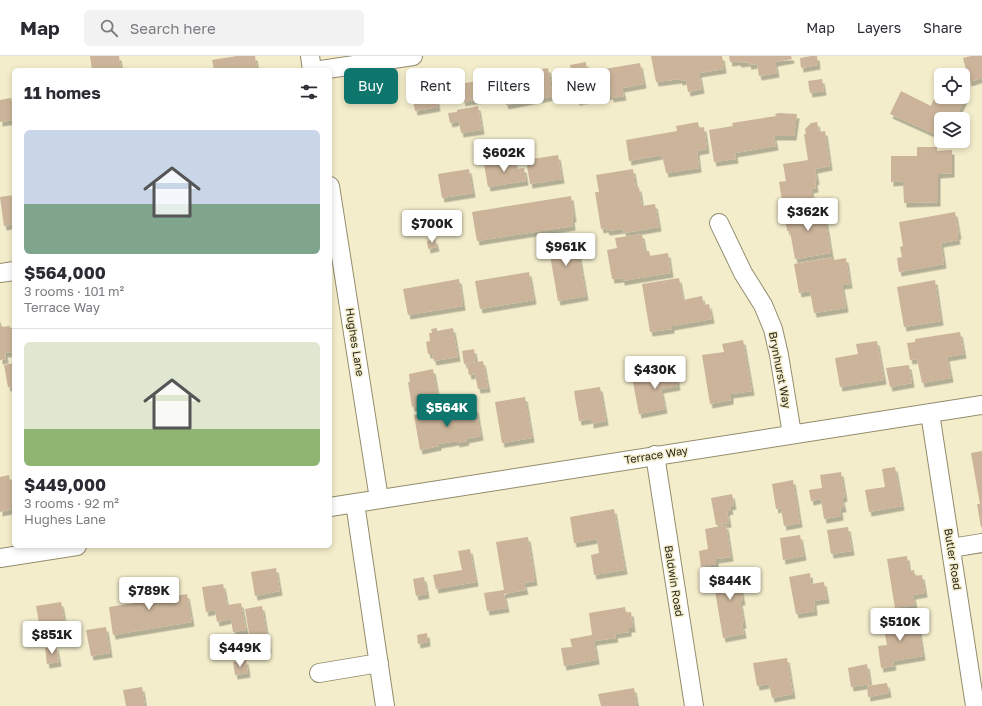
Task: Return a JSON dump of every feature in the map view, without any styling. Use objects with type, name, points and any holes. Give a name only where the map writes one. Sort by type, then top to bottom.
[{"type":"street","points":[[310,56],[312,68]]},
{"type":"street","points":[[332,68],[413,56]]},
{"type":"street","name":"Hughes Lane","points":[[332,209],[379,499]]},
{"type":"street","name":"Brynhurst Way","points":[[719,223],[743,273],[763,305],[773,329],[779,355],[792,434]]},
{"type":"street","points":[[0,273],[12,271]]},
{"type":"street","name":"Terrace Way","points":[[332,506],[982,405]]},
{"type":"street","name":"Butler Road","points":[[930,413],[951,548],[977,687],[975,706]]},
{"type":"street","name":"Baldwin Road","points":[[655,456],[694,706]]},
{"type":"street","points":[[355,503],[385,706]]},
{"type":"street","points":[[951,548],[982,543]]},
{"type":"street","points":[[0,558],[64,548]]},
{"type":"street","points":[[319,673],[379,663]]},
{"type":"building","points":[[90,56],[119,56],[121,68],[92,68]]},
{"type":"building","points":[[237,56],[255,56],[257,68],[214,68],[212,60]]},
{"type":"building","points":[[651,56],[722,56],[724,69],[699,73],[702,89],[688,92],[686,80],[680,81],[680,79],[656,82]]},
{"type":"building","points":[[729,56],[791,56],[792,59],[775,62],[777,73],[759,76],[757,64],[749,65],[748,62],[739,63],[738,61],[730,62]]},
{"type":"building","points":[[817,56],[818,65],[801,68],[800,58]]},
{"type":"building","points":[[982,56],[982,78],[970,82],[970,68],[966,68],[963,58]]},
{"type":"building","points":[[586,62],[587,68],[571,68],[570,65]]},
{"type":"building","points":[[640,63],[644,84],[622,88],[624,96],[611,98],[610,68]]},
{"type":"building","points":[[548,68],[552,96],[544,98],[544,69]]},
{"type":"building","points":[[822,79],[824,91],[810,93],[808,81]]},
{"type":"building","points":[[473,82],[473,100],[465,102],[465,83]]},
{"type":"building","points":[[901,91],[931,106],[934,98],[934,104],[962,104],[958,112],[934,112],[934,134],[890,114]]},
{"type":"building","points":[[11,98],[12,120],[0,122],[0,100]]},
{"type":"building","points":[[414,104],[437,104],[438,107],[415,111]]},
{"type":"building","points":[[478,106],[482,130],[461,133],[459,121],[450,123],[448,113]]},
{"type":"building","points":[[775,114],[797,114],[794,136],[774,136],[776,146],[735,153],[736,159],[714,162],[709,130],[733,126],[732,123],[776,116]]},
{"type":"building","points":[[698,122],[699,128],[704,127],[707,149],[697,151],[699,168],[666,173],[661,155],[629,161],[626,140],[677,131],[676,126]]},
{"type":"building","points":[[817,122],[819,132],[825,131],[830,166],[815,169],[817,180],[815,181],[816,188],[811,189],[813,202],[783,207],[779,182],[786,181],[783,164],[808,160],[804,134],[806,134],[805,129],[811,123]]},
{"type":"building","points":[[917,147],[934,147],[937,148],[937,151],[952,150],[952,173],[938,174],[938,202],[904,203],[903,181],[891,182],[891,156],[917,156]]},
{"type":"building","points":[[558,155],[562,179],[530,184],[526,160]]},
{"type":"building","points":[[514,159],[516,169],[524,168],[526,181],[488,187],[484,164]]},
{"type":"building","points":[[469,169],[473,193],[442,198],[438,174]]},
{"type":"building","points":[[633,169],[636,188],[639,187],[642,206],[655,204],[659,227],[624,233],[623,229],[607,231],[606,228],[601,229],[595,192],[599,192],[596,175]]},
{"type":"building","points":[[12,195],[12,224],[4,226],[0,197]]},
{"type":"building","points":[[571,196],[574,218],[572,218],[573,226],[477,241],[472,212]]},
{"type":"building","points":[[823,205],[831,253],[795,259],[790,231],[787,231],[784,211]]},
{"type":"building","points":[[955,212],[959,235],[957,235],[958,240],[941,243],[944,264],[899,272],[897,258],[902,257],[900,247],[903,246],[899,222]]},
{"type":"building","points":[[575,233],[586,296],[558,301],[547,238]]},
{"type":"building","points":[[642,234],[645,251],[649,251],[650,256],[668,253],[671,273],[622,281],[622,278],[612,279],[607,250],[617,248],[615,238]]},
{"type":"building","points":[[435,239],[437,247],[428,249],[427,241]]},
{"type":"building","points":[[834,257],[834,260],[846,258],[850,284],[842,285],[846,308],[814,313],[810,291],[799,293],[794,264]]},
{"type":"building","points":[[529,272],[534,300],[480,309],[475,281]]},
{"type":"building","points":[[679,278],[683,300],[702,296],[704,305],[709,304],[712,319],[672,326],[672,329],[650,332],[642,284]]},
{"type":"building","points":[[459,279],[463,306],[408,315],[403,289]]},
{"type":"building","points":[[935,280],[941,321],[904,327],[897,287]]},
{"type":"building","points":[[0,321],[2,327],[10,326],[10,328],[12,328],[12,352],[5,353],[6,359],[0,360]]},
{"type":"building","points":[[437,328],[437,331],[453,328],[458,357],[434,361],[432,354],[428,354],[426,342],[430,341],[429,333],[432,333],[431,329]]},
{"type":"building","points":[[960,332],[964,354],[947,357],[951,378],[922,383],[917,359],[910,360],[907,343],[915,342],[915,339]]},
{"type":"building","points":[[743,340],[752,391],[731,394],[731,400],[710,404],[702,355],[724,352],[722,344]]},
{"type":"building","points":[[877,341],[884,380],[840,387],[835,358],[858,354],[856,344]]},
{"type":"building","points":[[474,349],[476,361],[464,364],[462,351]]},
{"type":"building","points":[[483,361],[488,388],[478,389],[475,374],[469,375],[467,364]]},
{"type":"building","points":[[12,363],[12,386],[8,387],[4,365]]},
{"type":"building","points":[[674,364],[678,386],[661,389],[665,409],[639,414],[633,382],[658,378],[656,368]]},
{"type":"building","points":[[909,365],[912,383],[890,387],[886,368]]},
{"type":"building","points":[[433,369],[439,403],[412,407],[408,382],[410,382],[409,374]]},
{"type":"building","points":[[600,387],[606,421],[591,424],[591,419],[579,421],[574,391]]},
{"type":"building","points":[[525,397],[532,438],[502,443],[495,402]]},
{"type":"building","points":[[464,408],[465,410],[476,408],[481,436],[466,439],[467,441],[439,444],[439,446],[420,450],[414,415],[440,412],[440,414]]},
{"type":"building","points":[[982,451],[981,527],[977,504],[980,504],[971,453]]},
{"type":"building","points":[[895,467],[902,506],[869,512],[865,490],[885,487],[882,469]]},
{"type":"building","points":[[841,472],[845,497],[842,498],[844,508],[840,508],[841,516],[824,519],[821,499],[811,501],[809,490],[822,488],[820,475]]},
{"type":"building","points":[[9,475],[10,480],[12,480],[12,509],[0,512],[0,477]]},
{"type":"building","points":[[793,480],[800,523],[784,526],[781,508],[776,509],[772,484]]},
{"type":"building","points":[[732,494],[734,505],[730,506],[731,510],[727,511],[729,523],[716,525],[711,498]]},
{"type":"building","points":[[614,509],[625,570],[594,575],[591,555],[599,553],[597,539],[574,543],[570,517]]},
{"type":"building","points":[[726,525],[731,557],[716,559],[716,564],[701,567],[699,551],[708,549],[705,529]]},
{"type":"building","points":[[848,527],[852,551],[831,554],[827,530]]},
{"type":"building","points":[[800,535],[804,556],[783,560],[780,538]]},
{"type":"building","points":[[528,537],[535,581],[524,583],[526,590],[504,594],[507,608],[487,611],[484,593],[504,590],[496,542]]},
{"type":"building","points":[[470,549],[476,582],[436,589],[433,575],[462,570],[458,551]]},
{"type":"building","points":[[907,556],[909,571],[914,570],[915,576],[922,575],[925,593],[913,595],[915,605],[895,608],[887,559]]},
{"type":"building","points":[[276,568],[280,591],[255,596],[251,572]]},
{"type":"building","points":[[740,568],[743,583],[740,583],[743,601],[740,601],[744,624],[742,624],[744,634],[723,638],[712,573]]},
{"type":"building","points":[[810,573],[811,584],[824,582],[827,599],[814,601],[815,611],[796,614],[789,577]]},
{"type":"building","points":[[424,577],[427,594],[416,596],[413,579]]},
{"type":"building","points":[[153,582],[155,599],[187,594],[192,622],[113,635],[109,607],[135,603],[132,585]]},
{"type":"building","points":[[223,584],[227,605],[241,603],[246,630],[233,632],[231,619],[217,622],[215,610],[206,612],[202,587]]},
{"type":"building","points":[[61,602],[67,634],[42,639],[36,606]]},
{"type":"building","points":[[262,606],[269,648],[252,651],[245,609]]},
{"type":"building","points":[[625,607],[626,613],[631,612],[633,628],[629,628],[629,632],[615,634],[616,638],[594,641],[597,660],[564,666],[561,648],[572,647],[570,639],[592,635],[589,613]]},
{"type":"building","points":[[917,618],[923,656],[893,661],[894,666],[881,668],[878,646],[887,645],[883,623]]},
{"type":"building","points":[[106,627],[110,653],[91,656],[86,630]]},
{"type":"building","points":[[427,633],[428,642],[418,644],[417,635]]},
{"type":"building","points":[[56,646],[59,662],[47,664],[45,648]]},
{"type":"building","points":[[787,658],[793,694],[772,698],[769,684],[757,686],[753,663]]},
{"type":"building","points":[[246,660],[248,673],[235,675],[233,662]]},
{"type":"building","points":[[867,664],[870,684],[851,687],[848,668]]},
{"type":"building","points":[[887,683],[889,693],[868,697],[867,686]]},
{"type":"building","points":[[142,687],[145,706],[126,706],[123,690]]},
{"type":"building","points":[[634,688],[637,706],[601,706],[598,694]]}]
